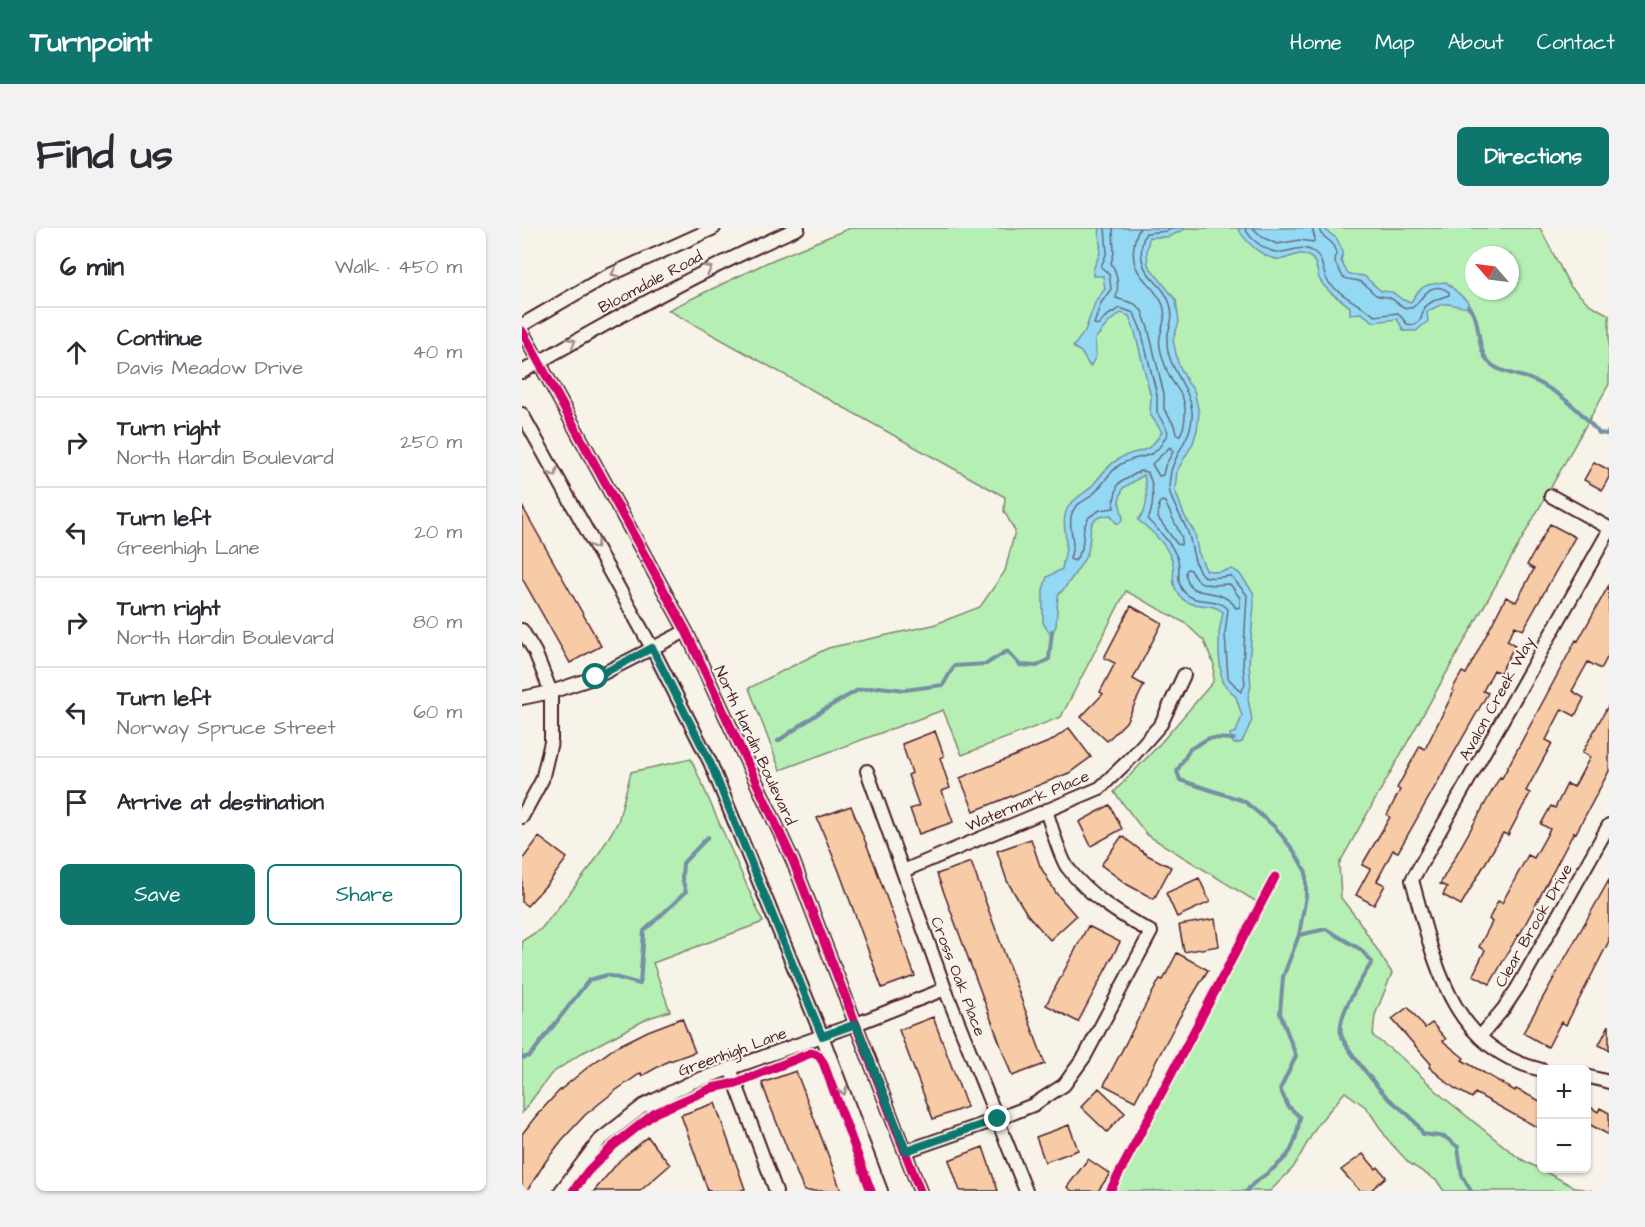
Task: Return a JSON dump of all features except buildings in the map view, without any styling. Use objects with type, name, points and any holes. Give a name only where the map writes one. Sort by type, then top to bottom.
[{"type":"street","name":"Bloomdale Road","points":[[522,325],[601,279],[714,228]]},
{"type":"street","name":"Bloomdale Road","points":[[522,372],[638,305],[735,255],[798,228]]},
{"type":"street","name":"North Hardin Boulevard","points":[[522,332],[686,631],[793,861],[921,1191]]},
{"type":"street","points":[[522,414],[652,648],[710,762],[822,1036],[881,1191]]},
{"type":"street","points":[[1551,496],[1609,530]]},
{"type":"street","name":"Avalon Creek Way","points":[[1480,1036],[1459,1013],[1444,985],[1412,880],[1609,530]]},
{"type":"street","points":[[522,630],[535,652],[551,692],[551,742],[542,780],[522,818]]},
{"type":"street","points":[[522,698],[551,692],[596,677],[686,631]]},
{"type":"street","name":"Watermark Place","points":[[903,871],[1100,788],[1161,724],[1184,675]]},
{"type":"street","name":"Cross Oak Place","points":[[867,771],[945,989],[1026,1191]]},
{"type":"street","points":[[906,1151],[1033,1105],[1064,1085],[1085,1056],[1151,932],[1094,896],[1066,865],[1046,810]]},
{"type":"street","name":"Clear Brook Drive","points":[[1480,1036],[1504,1008],[1518,987],[1609,825]]},
{"type":"street","name":"Greenhigh Lane","points":[[561,1191],[600,1140],[643,1106],[692,1082],[856,1024],[945,989]]},
{"type":"street","points":[[1480,1036],[1511,1058],[1537,1068]]},
{"type":"street","points":[[730,1068],[776,1191]]},
{"type":"street","points":[[1591,1077],[1609,1082]]},
{"type":"green space","points":[[850,228],[1540,228],[1570,286],[1589,304],[1609,315],[1609,384],[1339,864],[1341,898],[1359,921],[1392,973],[1375,1015],[1373,1036],[1402,1058],[1443,1097],[1519,1158],[1537,1167],[1537,1173],[1548,1173],[1576,1188],[1594,1191],[1444,1191],[1437,1181],[1409,1163],[1388,1140],[1367,1108],[1345,1092],[1318,1124],[1293,1168],[1270,1191],[1107,1191],[1257,902],[1147,835],[1114,792],[1158,746],[1213,682],[1214,665],[1204,641],[1185,623],[1126,591],[1061,717],[962,755],[943,710],[780,770],[749,688],[828,648],[933,625],[980,607],[1005,571],[1015,531],[1004,511],[1005,497],[668,310],[768,262]]},
{"type":"green space","points":[[691,759],[763,922],[653,963],[670,1011],[649,1018],[582,1053],[551,1074],[522,1113],[522,941],[541,929],[592,865],[618,822],[631,772]]},
{"type":"water","points":[[1100,228],[1187,228],[1168,237],[1149,237],[1148,265],[1176,300],[1179,322],[1173,340],[1178,363],[1194,390],[1199,413],[1193,443],[1177,471],[1175,490],[1184,515],[1195,533],[1198,552],[1206,570],[1217,572],[1232,569],[1239,573],[1253,592],[1249,664],[1251,686],[1248,698],[1252,720],[1242,742],[1234,744],[1231,740],[1230,734],[1236,732],[1242,716],[1236,697],[1222,682],[1219,633],[1223,612],[1213,607],[1189,603],[1176,590],[1172,560],[1166,548],[1138,520],[1146,505],[1144,475],[1123,488],[1119,501],[1123,518],[1120,523],[1116,523],[1111,515],[1102,516],[1093,522],[1088,551],[1058,595],[1056,626],[1051,635],[1043,623],[1043,590],[1047,577],[1062,569],[1066,549],[1064,523],[1069,505],[1091,487],[1113,463],[1146,449],[1162,432],[1150,414],[1151,397],[1129,316],[1121,313],[1109,322],[1095,339],[1096,356],[1090,367],[1081,352],[1073,347],[1085,331],[1096,300],[1105,289],[1103,276],[1093,276],[1100,249]]},
{"type":"water","points":[[1238,228],[1323,228],[1337,239],[1343,252],[1341,261],[1348,274],[1364,276],[1381,291],[1392,292],[1403,300],[1411,302],[1425,286],[1446,282],[1468,302],[1470,308],[1440,305],[1427,312],[1428,321],[1416,331],[1404,331],[1397,319],[1374,322],[1361,313],[1350,314],[1350,307],[1322,283],[1316,264],[1310,257],[1300,254],[1276,259],[1257,250]]},
{"type":"waterway","points":[[1468,306],[1476,321],[1483,354],[1488,361],[1499,369],[1530,379],[1550,389],[1584,416],[1599,433],[1609,432]]},
{"type":"waterway","points":[[778,741],[823,710],[858,690],[879,687],[905,690],[943,685],[954,666],[986,664],[1007,651],[1020,665],[1037,666],[1049,659],[1052,631]]},
{"type":"waterway","points":[[1234,739],[1209,738],[1190,749],[1177,771],[1180,780],[1244,801],[1275,827],[1294,851],[1306,872],[1306,896],[1299,935],[1283,977],[1280,1013],[1296,1056],[1280,1089],[1288,1106],[1300,1117],[1298,1128],[1294,1144],[1286,1157],[1247,1191]]},
{"type":"waterway","points":[[522,1058],[530,1056],[589,980],[607,975],[640,984],[644,931],[686,892],[682,878],[683,863],[708,837]]},
{"type":"waterway","points":[[1299,935],[1326,929],[1360,949],[1372,962],[1346,1007],[1341,1026],[1343,1039],[1360,1065],[1381,1090],[1410,1116],[1423,1134],[1445,1137],[1458,1147],[1462,1176],[1471,1191]]},
{"type":"cycle path","points":[[522,331],[686,631],[793,861],[920,1191]]},
{"type":"cycle path","points":[[1110,1191],[1275,877]]},
{"type":"cycle path","points":[[573,1191],[588,1171],[613,1146],[655,1113],[712,1088],[736,1083],[811,1053],[818,1055],[823,1062],[871,1191]]},
{"type":"route","points":[[596,677],[652,648],[710,762],[822,1036],[856,1024],[906,1151],[998,1119]]}]
